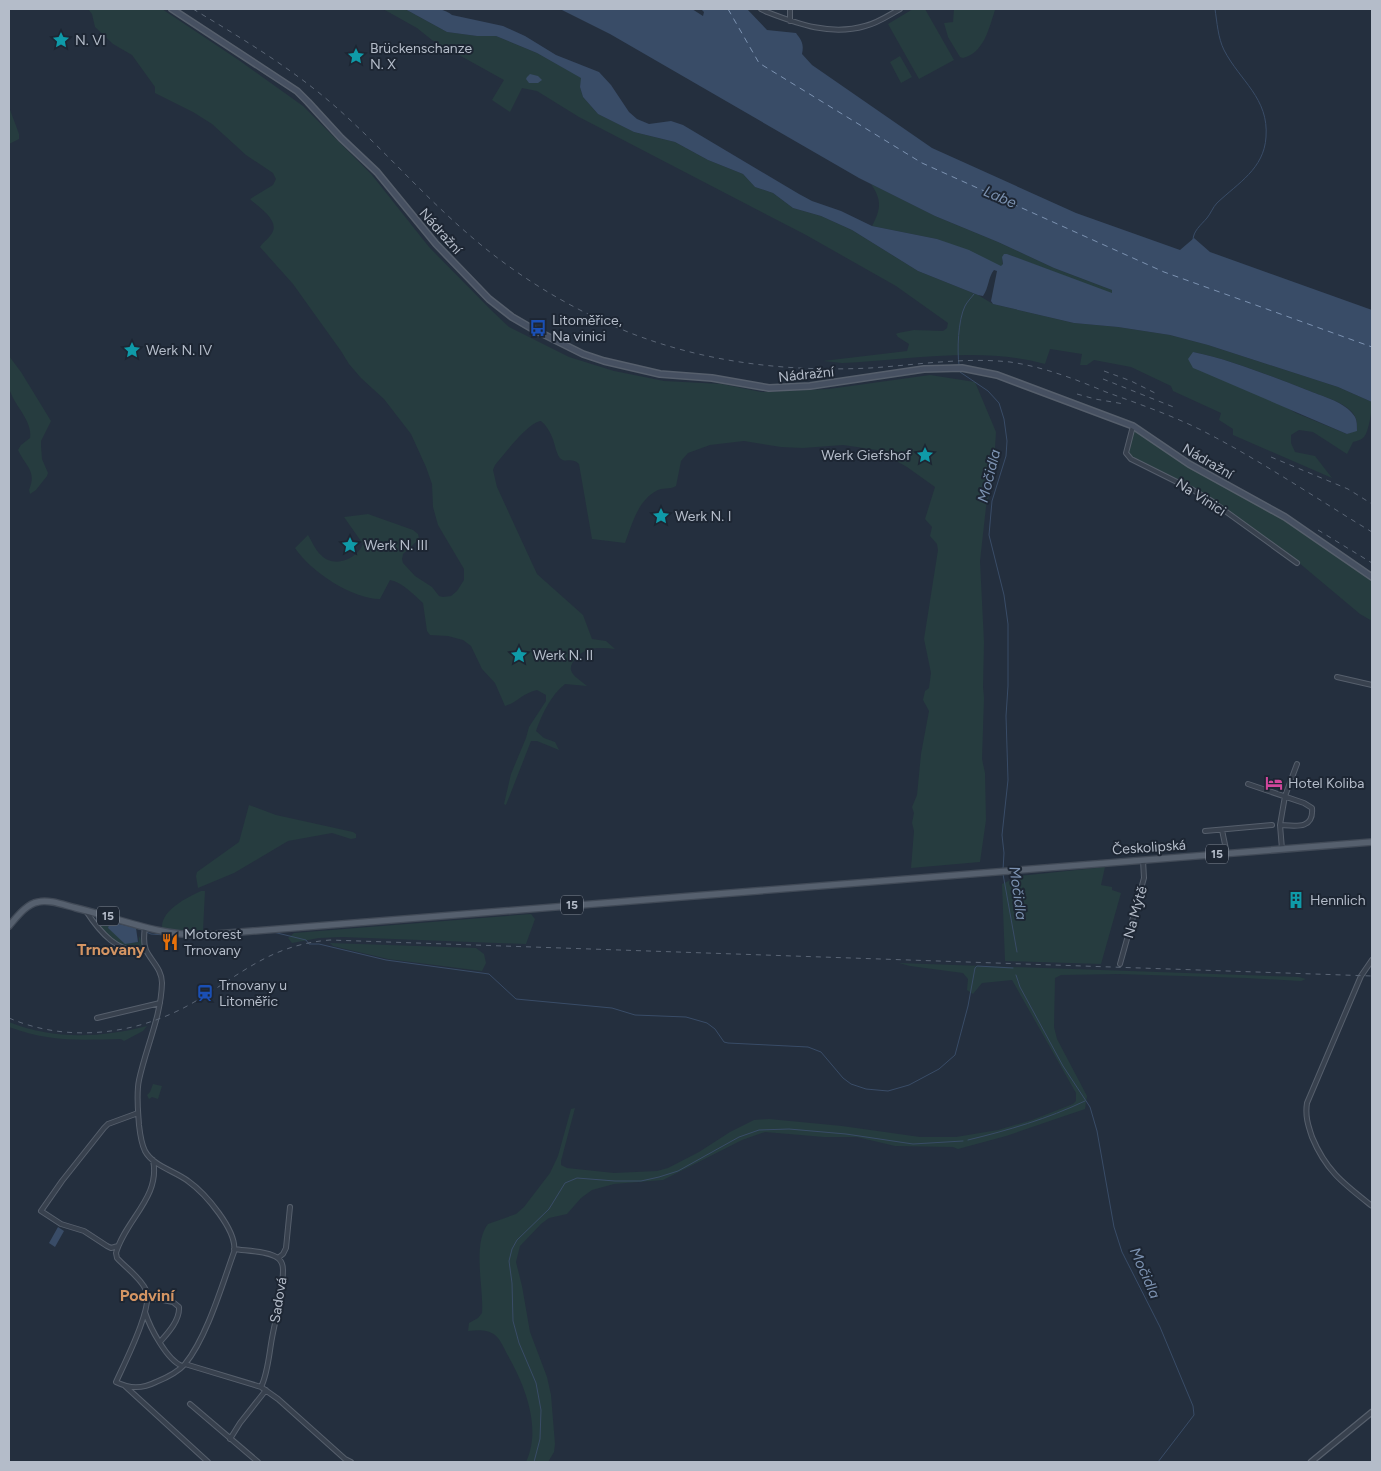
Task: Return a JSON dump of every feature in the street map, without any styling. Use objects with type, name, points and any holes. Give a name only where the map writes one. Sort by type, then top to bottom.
[{"type":"main road","name":"Nádražní","points":[[172,9],[297,91],[341,138],[377,172],[436,244],[489,299],[512,317],[583,354],[660,374],[712,378],[769,388],[810,386],[924,369],[962,368],[1003,376],[1133,426],[1189,464],[1286,518],[1372,577]]},
{"type":"main road","name":"Českolipská","points":[[145,927],[169,933],[204,935],[1372,842]]},
{"type":"main road","name":"15","points":[[9,926],[28,907],[39,901],[86,910],[145,927]]},
{"type":"street","points":[[761,9],[790,20],[821,28],[852,29],[878,21],[900,9]]},
{"type":"street","points":[[790,9],[790,20]]},
{"type":"street","name":"Na Vinici","points":[[1133,426],[1126,453],[1131,459],[1193,490],[1297,564]]},
{"type":"street","points":[[1337,678],[1372,685]]},
{"type":"street","points":[[1282,849],[1280,825],[1285,796],[1297,764]]},
{"type":"street","points":[[1248,784],[1304,803],[1312,808],[1310,821],[1303,825],[1280,825]]},
{"type":"street","points":[[1205,831],[1272,826]]},
{"type":"street","points":[[1222,830],[1227,854]]},
{"type":"street","name":"Na Mýtě","points":[[1120,964],[1144,878],[1143,860]]},
{"type":"street","points":[[86,910],[92,920],[114,944],[132,951],[146,950]]},
{"type":"street","points":[[145,927],[144,943],[146,950],[161,975],[162,982],[160,1003],[140,1078],[138,1113],[141,1142],[146,1153],[153,1160],[189,1181],[203,1194],[222,1217],[232,1235],[234,1249],[207,1326],[183,1365],[169,1377],[140,1388],[125,1386],[116,1382],[145,1312],[148,1297],[147,1291],[142,1282],[117,1258],[116,1253],[131,1222],[150,1193],[154,1182],[155,1170],[153,1160]]},
{"type":"street","points":[[1371,961],[1354,991],[1307,1103],[1305,1113],[1307,1124],[1319,1155],[1331,1172],[1372,1206]]},
{"type":"street","points":[[97,1018],[160,1003]]},
{"type":"street","points":[[118,1246],[111,1248],[84,1231],[61,1224],[41,1211],[62,1180],[104,1128],[108,1124],[138,1113]]},
{"type":"street","points":[[278,1258],[286,1248],[290,1207]]},
{"type":"street","name":"Sadová","points":[[234,1249],[272,1255],[282,1263],[281,1291],[264,1381],[260,1387]]},
{"type":"street","points":[[148,1297],[173,1302],[179,1307],[179,1312],[169,1332],[160,1342]]},
{"type":"street","points":[[145,1312],[160,1342],[176,1364],[266,1390],[351,1462]]},
{"type":"street","points":[[125,1386],[208,1462]]},
{"type":"street","points":[[230,1439],[266,1390]]},
{"type":"street","points":[[190,1404],[258,1462]]},
{"type":"street","points":[[1311,1462],[1372,1412]]},
{"type":"green space","points":[[88,9],[162,9],[303,106],[372,175],[429,247],[509,327],[569,357],[614,371],[664,381],[722,384],[761,392],[829,389],[930,375],[975,382],[996,432],[993,480],[986,507],[980,561],[984,642],[982,759],[985,773],[986,820],[980,862],[911,868],[914,831],[912,807],[917,795],[921,754],[929,711],[923,700],[925,691],[929,688],[931,673],[924,639],[938,550],[937,544],[930,536],[932,527],[925,519],[935,487],[907,467],[877,450],[843,445],[803,448],[781,447],[744,441],[710,445],[688,453],[681,461],[676,486],[661,489],[650,495],[636,514],[625,543],[592,539],[579,464],[574,461],[563,460],[559,457],[551,434],[541,421],[530,427],[516,440],[493,470],[497,487],[537,574],[583,615],[592,639],[606,641],[615,649],[588,650],[575,659],[571,670],[575,677],[587,686],[565,684],[560,688],[548,705],[536,731],[544,738],[555,742],[559,750],[537,741],[531,741],[506,805],[504,804],[511,774],[529,727],[546,701],[546,695],[537,690],[505,706],[495,683],[482,669],[471,646],[463,640],[448,636],[430,635],[427,631],[423,603],[408,589],[390,580],[380,599],[357,594],[321,574],[295,548],[308,535],[317,551],[326,559],[338,562],[351,558],[363,544],[344,517],[368,514],[413,530],[418,534],[419,539],[403,554],[403,563],[415,576],[432,587],[439,596],[451,596],[457,591],[464,580],[464,569],[438,525],[433,507],[432,484],[411,434],[384,399],[349,364],[293,284],[260,247],[272,233],[274,226],[270,217],[250,199],[273,185],[276,179],[273,173],[246,155],[212,124],[155,93],[155,87],[132,55],[113,44],[95,27],[92,14]]},
{"type":"green space","points":[[383,9],[405,9],[447,32],[477,36],[496,36],[537,53],[582,78],[580,87],[583,97],[598,114],[634,132],[675,142],[708,160],[743,174],[755,187],[773,193],[793,208],[821,216],[852,230],[918,271],[978,295],[993,304],[1074,323],[1170,335],[1208,345],[1338,387],[1372,402],[1366,434],[1362,439],[1353,442],[1347,454],[1313,432],[1299,430],[1291,435],[1291,443],[1295,452],[1315,456],[1332,478],[1233,435],[1233,429],[1219,420],[1221,413],[1173,391],[1171,386],[1131,367],[1094,360],[1087,365],[1080,365],[1082,354],[1050,349],[1045,364],[996,356],[970,355],[842,363],[823,361],[907,351],[909,344],[896,334],[914,330],[943,331],[947,328],[948,323],[896,286],[806,235],[579,117],[537,91],[522,88],[510,112],[492,100],[504,80],[432,40],[417,28]],"holes":[[[1193,352],[1251,369],[1337,402],[1354,414],[1357,430],[1347,434],[1296,413]]]},
{"type":"green space","points":[[913,9],[925,9],[954,60],[919,79],[888,24]]},
{"type":"green space","points":[[954,9],[995,10],[988,32],[981,45],[976,51],[963,58],[960,57],[948,37],[944,23],[953,22]]},
{"type":"green space","points":[[900,56],[912,77],[901,83],[890,62]]},
{"type":"green space","points":[[9,107],[19,139],[9,144]]},
{"type":"green space","points":[[871,184],[935,216],[1054,268],[1112,290],[1112,294],[1007,254],[1002,260],[1003,264],[1001,267],[937,239],[872,226],[879,209],[879,200]]},
{"type":"green space","points":[[9,356],[51,421],[41,441],[42,459],[48,473],[36,490],[30,494],[32,478],[30,469],[18,450],[30,438],[30,432],[29,426],[12,397],[9,387]]},
{"type":"green space","points":[[1135,429],[1188,466],[1284,519],[1372,579],[1372,621],[1360,614],[1298,562],[1212,499],[1132,457],[1128,452]]},
{"type":"green space","points":[[249,805],[276,815],[353,832],[356,834],[356,838],[351,839],[332,833],[288,841],[234,873],[198,888],[197,872],[239,842]]},
{"type":"green space","points":[[1105,867],[1101,885],[1112,887],[1112,890],[1121,893],[1101,964],[1005,961],[1002,884],[1019,876]]},
{"type":"green space","points":[[201,891],[205,891],[203,931],[162,928],[163,921],[170,910]]},
{"type":"green space","points":[[531,914],[535,919],[526,944],[342,937],[319,938],[292,943],[288,938],[294,933]]},
{"type":"green space","points":[[100,919],[109,919],[108,928],[127,943],[139,942],[139,936],[143,944],[142,948],[138,950],[131,949],[115,941],[98,924],[97,921],[100,922]]},
{"type":"green space","points":[[330,943],[476,948],[484,954],[486,963],[482,971],[388,959],[333,946]]},
{"type":"green space","points":[[899,963],[1299,977],[1306,979],[1301,981],[1118,974],[1061,975],[1055,978],[1054,1027],[1057,1039],[1087,1096],[1085,1109],[1006,1136],[958,1149],[953,1147],[895,1146],[857,1137],[824,1137],[765,1132],[742,1140],[663,1180],[614,1184],[592,1190],[581,1198],[567,1214],[549,1218],[541,1224],[520,1246],[516,1262],[530,1332],[547,1377],[551,1395],[555,1444],[554,1452],[548,1462],[526,1462],[531,1449],[532,1421],[520,1379],[497,1337],[485,1331],[468,1331],[469,1323],[478,1318],[482,1313],[480,1255],[483,1233],[488,1224],[516,1214],[524,1207],[550,1173],[558,1156],[571,1109],[575,1108],[561,1165],[567,1168],[614,1173],[657,1171],[668,1168],[754,1120],[769,1119],[842,1126],[920,1137],[956,1137],[998,1130],[1032,1120],[1073,1104],[1076,1101],[1076,1093],[1012,980],[982,983],[973,994],[967,990],[968,979],[963,973]]},
{"type":"green space","points":[[9,1022],[43,1032],[77,1035],[112,1033],[147,1026],[143,1031],[124,1041],[121,1039],[77,1040],[51,1038],[24,1032],[9,1027]]},
{"type":"green space","points":[[153,1084],[162,1086],[158,1099],[152,1097],[149,1099],[147,1095]]},
{"type":"water","name":"Labe","points":[[429,8],[442,10],[452,15],[503,26],[525,36],[556,55],[599,72],[611,85],[629,112],[637,119],[649,124],[671,121],[683,125],[812,201],[841,211],[872,226],[937,239],[969,250],[1001,266],[1003,264],[1002,257],[1004,254],[1007,254],[1112,293],[1112,290],[1054,268],[935,216],[859,178],[610,34],[560,9],[692,9],[703,16],[704,12],[701,9],[747,9],[767,30],[796,33],[802,43],[802,54],[812,65],[932,148],[1076,213],[1180,250],[1194,238],[1210,252],[1372,310],[1372,402],[1338,387],[1208,345],[1170,335],[1074,323],[993,304],[991,301],[997,271],[994,270],[992,273],[983,296],[918,271],[852,230],[821,216],[793,208],[773,193],[755,187],[743,174],[708,160],[675,142],[634,132],[598,114],[583,97],[580,87],[581,78],[537,53],[496,36],[477,36],[447,32],[405,9]]},
{"type":"water","points":[[530,74],[538,76],[542,80],[538,83],[529,83],[526,79]]},
{"type":"water","points":[[1193,352],[1251,369],[1337,402],[1354,415],[1357,431],[1347,434],[1193,368],[1188,359]]},
{"type":"water","points":[[110,922],[136,928],[138,942],[125,944],[108,928]]},
{"type":"water","points":[[58,1227],[64,1231],[55,1247],[49,1243]]},
{"type":"waterway","points":[[1193,240],[1196,231],[1216,205],[1255,167],[1264,148],[1266,137],[1266,123],[1263,111],[1252,90],[1224,50],[1218,30],[1215,9]]},
{"type":"waterway","name":"Močidla","points":[[959,365],[959,327],[965,306],[974,294]]},
{"type":"waterway","name":"Močidla","points":[[960,369],[960,372],[988,391],[999,403],[1004,419],[1007,441],[1006,456],[992,501],[989,535],[1004,595],[1008,624],[1006,716],[1008,780],[1002,835],[1003,870]]},
{"type":"waterway","name":"Močidla","points":[[1003,874],[1017,952]]},
{"type":"waterway","points":[[136,928],[142,930]]},
{"type":"waterway","points":[[146,932],[192,937]]},
{"type":"waterway","points":[[273,932],[306,940],[309,944],[319,944],[386,960],[489,974],[516,999],[612,1008],[635,1015],[686,1017],[707,1023],[715,1029],[724,1042],[728,1043],[808,1047],[821,1052],[843,1078],[851,1084],[866,1089],[888,1091],[909,1085],[939,1069],[955,1055],[977,966],[1013,968]]},
{"type":"waterway","name":"Močidla","points":[[1016,975],[1020,987],[1063,1066],[1090,1107],[1097,1131],[1114,1227],[1122,1252],[1160,1327],[1193,1406],[1194,1415],[1158,1462]]},
{"type":"waterway","points":[[968,1140],[1028,1124],[1085,1101]]},
{"type":"waterway","points":[[534,1462],[540,1439],[541,1410],[536,1383],[519,1343],[513,1321],[512,1283],[509,1261],[517,1240],[549,1209],[565,1183],[577,1178],[641,1181],[659,1177],[678,1171],[739,1137],[759,1130],[789,1129],[846,1134],[913,1144],[963,1141]]},
{"type":"ferry route","points":[[728,9],[759,63],[922,163],[1164,272],[1372,347]]},
{"type":"railway","points":[[193,9],[303,80],[354,123],[450,218],[505,264],[546,291],[610,325],[662,344],[691,352],[720,359],[779,367],[870,368],[975,360],[1010,362],[1047,370],[1156,410],[1205,432],[1269,468],[1372,532]]},
{"type":"railway","points":[[1104,371],[1131,381],[1155,393]]},
{"type":"railway","points":[[1103,379],[1176,408]]},
{"type":"railway","points":[[1077,394],[1124,404]]},
{"type":"railway","points":[[1271,457],[1348,489],[1372,504]]},
{"type":"railway","points":[[1318,530],[1372,563]]},
{"type":"railway","points":[[9,1018],[31,1026],[54,1031],[77,1033],[124,1029],[168,1015],[189,1005],[272,955],[308,943],[330,940],[1372,976]]},
{"type":"place","name":"N. VI","points":[[61,40]]},
{"type":"place","name":"Brückenschanze N. X","points":[[356,56]]},
{"type":"place","name":"Litoměřice, Na vinici","points":[[538,328]]},
{"type":"place","name":"Werk N. IV","points":[[132,350]]},
{"type":"place","name":"Werk Giefshof","points":[[925,455]]},
{"type":"place","name":"Werk N. I","points":[[661,516]]},
{"type":"place","name":"Werk N. III","points":[[350,545]]},
{"type":"place","name":"Werk N. II","points":[[519,655]]},
{"type":"place","name":"Hotel Koliba","points":[[1274,783]]},
{"type":"place","name":"Hennlich","points":[[1296,900]]},
{"type":"place","name":"Motorest Trnovany","points":[[170,942]]},
{"type":"place","name":"Trnovany u Litoměřic","points":[[205,993]]},
{"type":"district","name":"Trnovany","points":[[111,949]]},
{"type":"district","name":"Podviní","points":[[147,1295]]}]
